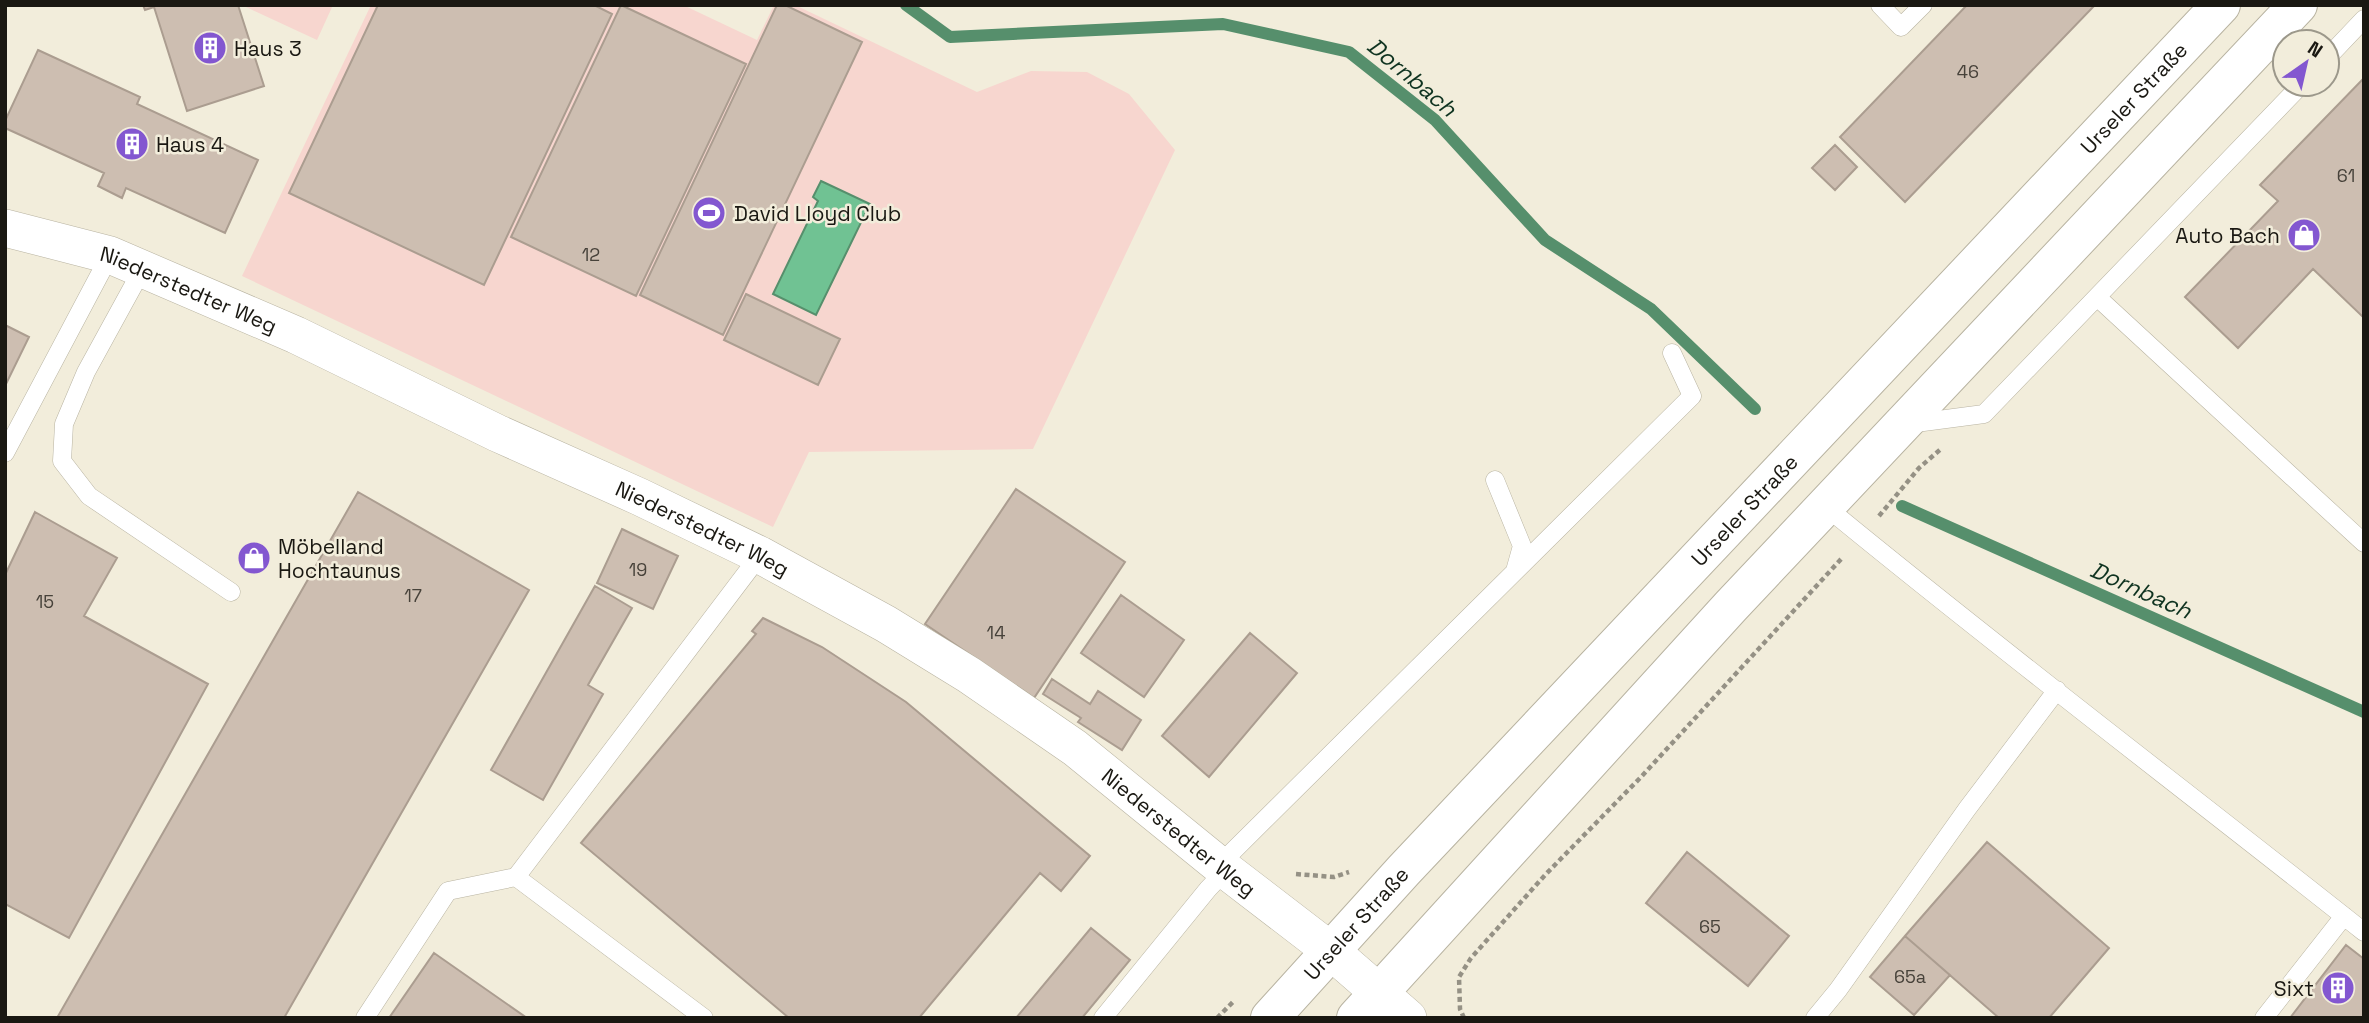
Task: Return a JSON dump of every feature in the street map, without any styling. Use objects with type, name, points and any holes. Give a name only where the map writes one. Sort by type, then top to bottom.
[{"type":"street","name":"Urseler Straße","points":[[1270,1018],[1404,870],[2221,5]]},
{"type":"street","points":[[1368,1005],[1632,713],[2298,5]]},
{"type":"street","name":"Niederstedter Weg","points":[[5,228],[110,255],[296,335],[497,433],[640,497],[760,555],[886,624],[979,682],[1075,748],[1222,868],[1331,951],[1368,1005],[1408,1018]]},
{"type":"lane","points":[[1880,5],[1901,27],[1923,5]]},
{"type":"lane","points":[[2341,43],[2364,19]]},
{"type":"lane","points":[[1901,425],[1984,414],[2289,98]]},
{"type":"lane","points":[[5,453],[110,255]]},
{"type":"lane","points":[[144,268],[86,372],[64,424],[62,461],[89,496],[231,592]]},
{"type":"lane","points":[[2097,297],[2364,543]]},
{"type":"lane","points":[[1103,1018],[1222,868],[1692,396],[1672,353]]},
{"type":"lane","points":[[1495,480],[1522,546],[1515,571]]},
{"type":"lane","points":[[1825,506],[1908,575],[2364,932]]},
{"type":"lane","points":[[365,1018],[448,891],[516,877],[760,555]]},
{"type":"lane","points":[[1815,1018],[2057,690]]},
{"type":"lane","points":[[516,877],[704,1018]]},
{"type":"lane","points":[[2264,1018],[2344,916]]},
{"type":"path","points":[[1464,1018],[1460,1009],[1459,977],[1471,958],[1545,874],[1711,702]]},
{"type":"shaded area","points":[[246,5],[333,5],[317,40]]},
{"type":"shaded area","name":"David Lloyd Club","points":[[371,5],[683,5],[757,40],[774,5],[795,5],[977,92],[1031,71],[1087,72],[1129,94],[1175,150],[1033,449],[809,452],[773,527],[242,276]]},
{"type":"shaded area","points":[[821,181],[870,204],[816,315],[773,294],[818,201],[813,197]]},
{"type":"building","name":"Haus 3","points":[[143,5],[238,5],[264,86],[187,111],[154,7],[145,10]]},
{"type":"building","points":[[378,5],[594,5],[612,14],[484,285],[289,193]]},
{"type":"building","points":[[621,5],[746,64],[636,296],[511,237]]},
{"type":"building","points":[[777,5],[785,5],[862,42],[723,335],[640,295]]},
{"type":"building","points":[[1967,5],[2095,5],[1905,202],[1840,137]]},
{"type":"building","name":"Haus 4","points":[[38,50],[140,97],[137,104],[258,160],[225,233],[126,188],[122,198],[98,186],[104,173],[5,128],[5,121]]},
{"type":"building","name":"Auto Bach","points":[[2364,78],[2364,318],[2313,269],[2238,348],[2185,297],[2278,201],[2260,185]]},
{"type":"building","points":[[1835,145],[1857,167],[1835,190],[1812,168]]},
{"type":"building","points":[[746,294],[840,339],[818,385],[724,340]]},
{"type":"building","points":[[5,325],[29,337],[5,386]]},
{"type":"building","points":[[1016,489],[1125,562],[1034,698],[925,624]]},
{"type":"building","points":[[358,492],[529,590],[284,1018],[57,1018]]},
{"type":"building","points":[[35,512],[117,558],[84,616],[208,684],[69,938],[5,904],[5,575]]},
{"type":"building","points":[[622,529],[678,556],[653,609],[597,583]]},
{"type":"building","points":[[595,586],[632,608],[588,685],[603,694],[543,800],[491,770]]},
{"type":"building","points":[[1121,595],[1184,640],[1144,697],[1081,653]]},
{"type":"building","points":[[763,618],[822,647],[906,702],[1090,856],[1061,891],[1040,873],[919,1018],[789,1018],[581,843],[756,634],[752,631]]},
{"type":"building","points":[[1250,633],[1297,673],[1209,777],[1162,736]]},
{"type":"building","points":[[1052,679],[1090,704],[1098,691],[1141,720],[1122,750],[1078,722],[1081,718],[1043,694]]},
{"type":"building","points":[[1987,842],[2109,948],[2049,1018],[1999,1018],[1905,936]]},
{"type":"building","points":[[1687,852],[1789,936],[1748,986],[1646,903]]},
{"type":"building","points":[[1091,928],[1130,960],[1082,1018],[1016,1018]]},
{"type":"building","points":[[1905,936],[1950,975],[1914,1015],[1870,977]]},
{"type":"building","name":"Sixt","points":[[2346,945],[2364,959],[2364,1018],[2290,1018]]},
{"type":"building","points":[[434,953],[527,1018],[389,1018]]},
{"type":"waterway","name":"Dornbach","points":[[906,5],[950,37],[1223,24],[1349,52],[1435,120],[1545,240],[1651,309],[1755,409]]},
{"type":"waterway","name":"Dornbach","points":[[1902,506],[2364,712]]},
{"type":"place","name":"Haus 3","points":[[210,48]]},
{"type":"place","name":"Haus 4","points":[[132,144]]},
{"type":"place","name":"David Lloyd Club","points":[[709,213]]},
{"type":"place","name":"Auto Bach","points":[[2304,235]]},
{"type":"place","name":"Möbelland Hochtaunus","points":[[254,558]]},
{"type":"place","name":"Sixt","points":[[2338,988]]}]
